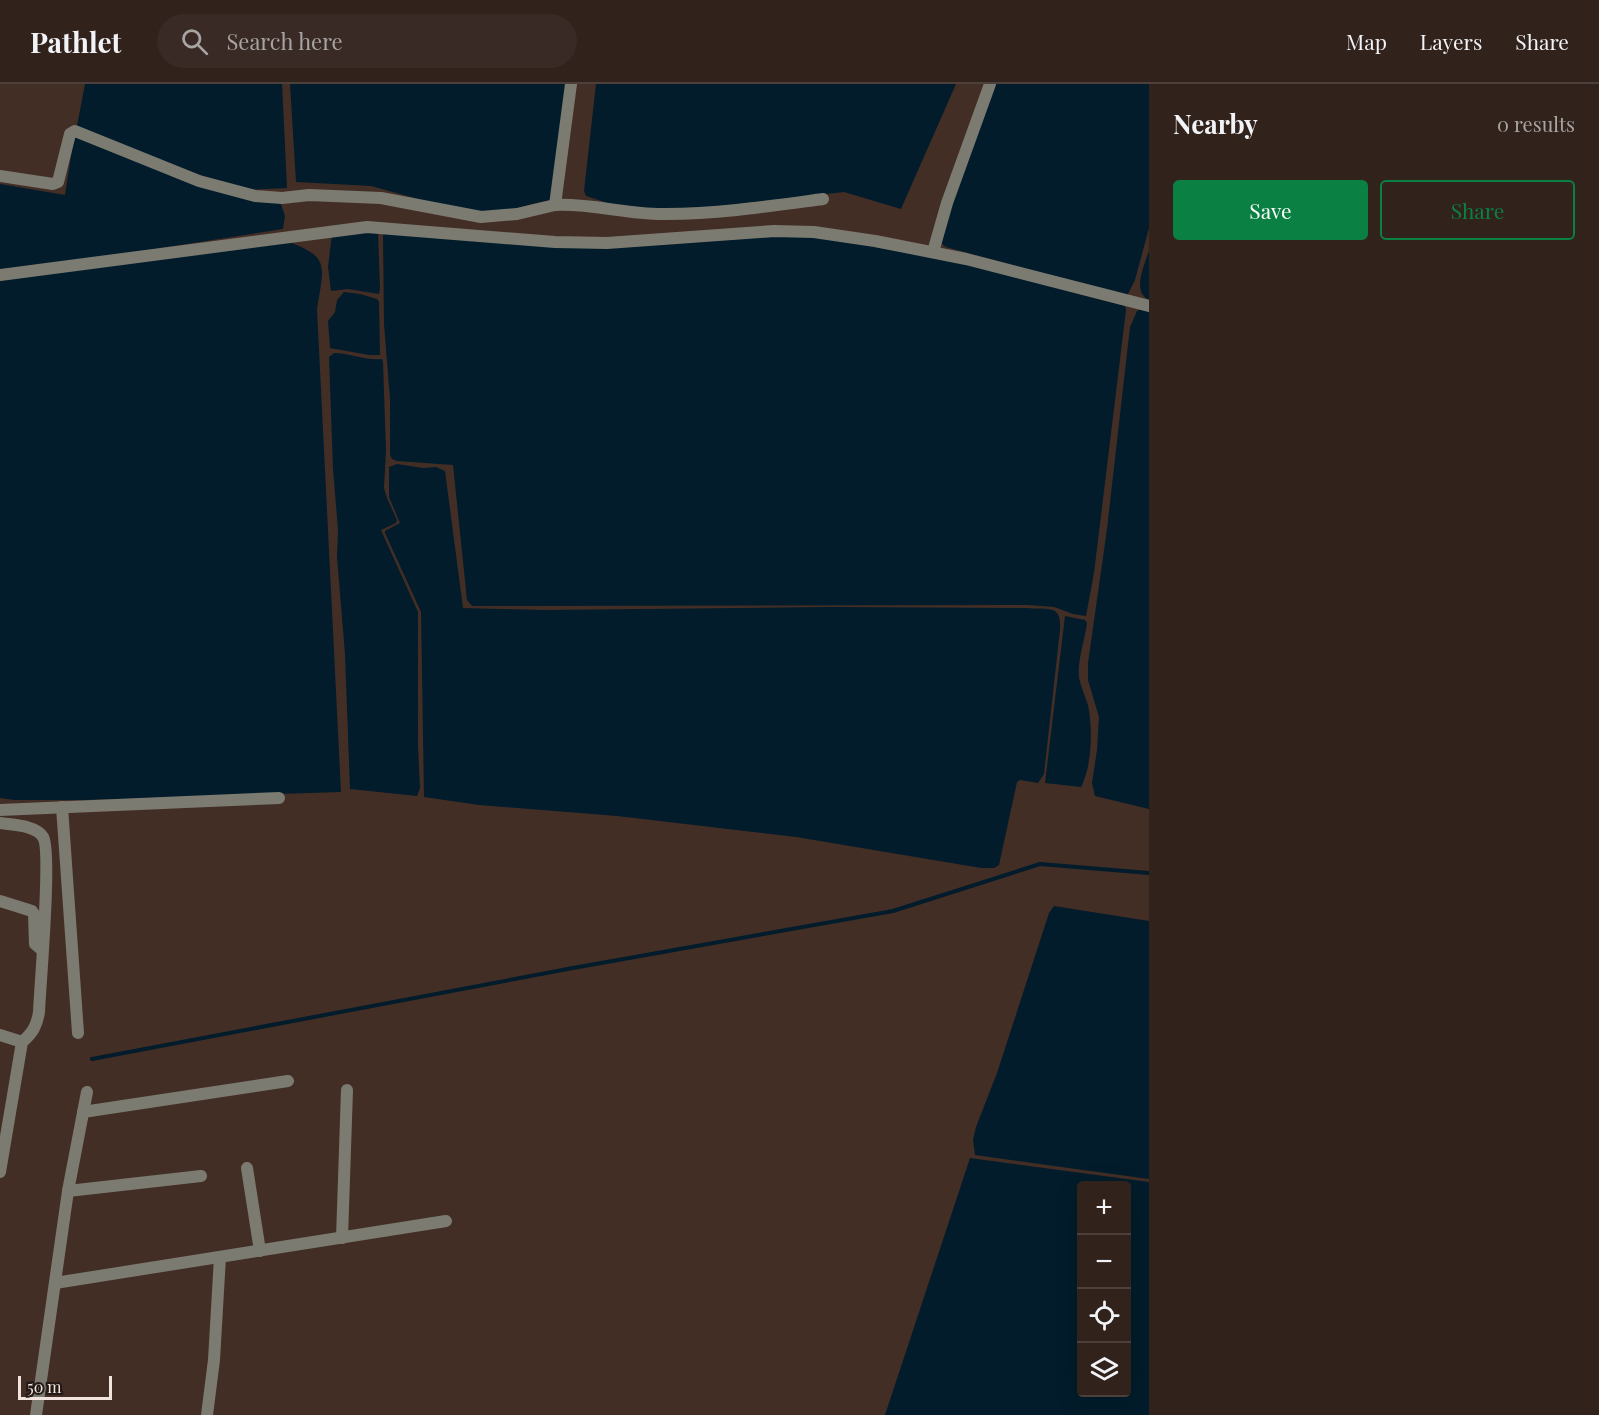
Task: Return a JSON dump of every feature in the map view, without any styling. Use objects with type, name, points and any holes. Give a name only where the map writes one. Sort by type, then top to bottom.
[{"type":"street","points":[[555,205],[571,84]]},
{"type":"street","points":[[933,252],[946,203],[990,84]]},
{"type":"street","points":[[0,176],[53,184],[58,182],[70,134],[75,131],[199,181],[255,196],[282,198],[309,195],[381,198],[481,217],[517,214],[555,205],[572,204],[632,213],[666,214],[706,212],[823,199]]},
{"type":"street","points":[[0,274],[367,227],[555,242],[607,243],[774,231],[814,232],[933,252],[1149,306]]},
{"type":"street","points":[[0,810],[279,798]]},
{"type":"street","points":[[62,807],[78,1034]]},
{"type":"street","points":[[0,823],[39,832],[45,839],[47,864],[39,1012],[37,1024],[31,1035],[22,1042],[2,1138],[0,1172]]},
{"type":"street","points":[[0,900],[32,911],[35,944],[42,950]]},
{"type":"street","points":[[0,1035],[22,1042]]},
{"type":"street","points":[[83,1112],[288,1081]]},
{"type":"street","points":[[342,1238],[347,1090]]},
{"type":"street","points":[[36,1415],[68,1191],[87,1092]]},
{"type":"street","points":[[247,1168],[260,1251]]},
{"type":"street","points":[[68,1191],[201,1176]]},
{"type":"street","points":[[55,1283],[446,1221]]},
{"type":"street","points":[[207,1415],[215,1349],[220,1257]]},
{"type":"water","points":[[85,84],[282,84],[287,188],[242,190],[76,131]]},
{"type":"water","points":[[290,84],[569,84],[555,199],[502,213],[455,209],[371,186],[296,182]]},
{"type":"water","points":[[596,84],[956,84],[901,209],[844,192],[712,207],[649,210],[611,204],[586,196],[584,191]]},
{"type":"water","points":[[993,84],[1149,84],[1149,228],[1135,280],[1127,296],[946,247],[942,244],[941,235]]},
{"type":"water","points":[[74,137],[281,204],[285,216],[283,229],[0,273],[0,184],[65,195]]},
{"type":"water","points":[[750,231],[887,243],[1125,306],[1094,573],[1086,616],[1054,607],[1028,605],[472,606],[467,600],[453,465],[397,461],[390,455],[390,399],[384,324],[383,235],[385,232],[599,242]]},
{"type":"water","points":[[378,232],[379,294],[348,289],[331,291],[328,267],[332,234]]},
{"type":"water","points":[[283,240],[310,251],[321,264],[322,272],[317,309],[341,792],[84,800],[0,798],[0,279]]},
{"type":"water","points":[[1149,250],[1149,300],[1144,296],[1140,284]]},
{"type":"water","points":[[344,292],[360,294],[377,299],[379,302],[380,355],[330,348],[328,321],[335,312],[337,300]]},
{"type":"water","points":[[1143,308],[1149,309],[1149,809],[1095,796],[1092,783],[1099,717],[1088,680],[1088,663],[1107,529],[1130,327],[1137,311]]},
{"type":"water","points":[[334,353],[382,359],[383,363],[386,451],[384,488],[397,520],[396,523],[381,530],[418,612],[420,788],[417,796],[350,789],[345,654],[333,469],[329,357]]},
{"type":"water","points":[[397,464],[423,468],[436,467],[445,471],[463,608],[544,610],[831,607],[1027,608],[1048,609],[1056,612],[1059,616],[1060,630],[1044,774],[1038,783],[1020,780],[1017,782],[999,865],[994,868],[981,868],[796,837],[617,816],[479,805],[424,797],[421,612],[385,533],[400,523],[389,497],[389,467]]},
{"type":"water","points":[[1065,616],[1085,620],[1087,623],[1079,671],[1090,714],[1091,747],[1081,787],[1045,783]]},
{"type":"water","points":[[1054,906],[1149,921],[1149,1179],[975,1155],[973,1140],[976,1127],[997,1073],[1049,913]]},
{"type":"water","points":[[970,1158],[1149,1182],[1149,1415],[885,1415]]},
{"type":"waterway","points":[[92,1059],[573,968],[893,911],[1040,864],[1149,873]]}]
